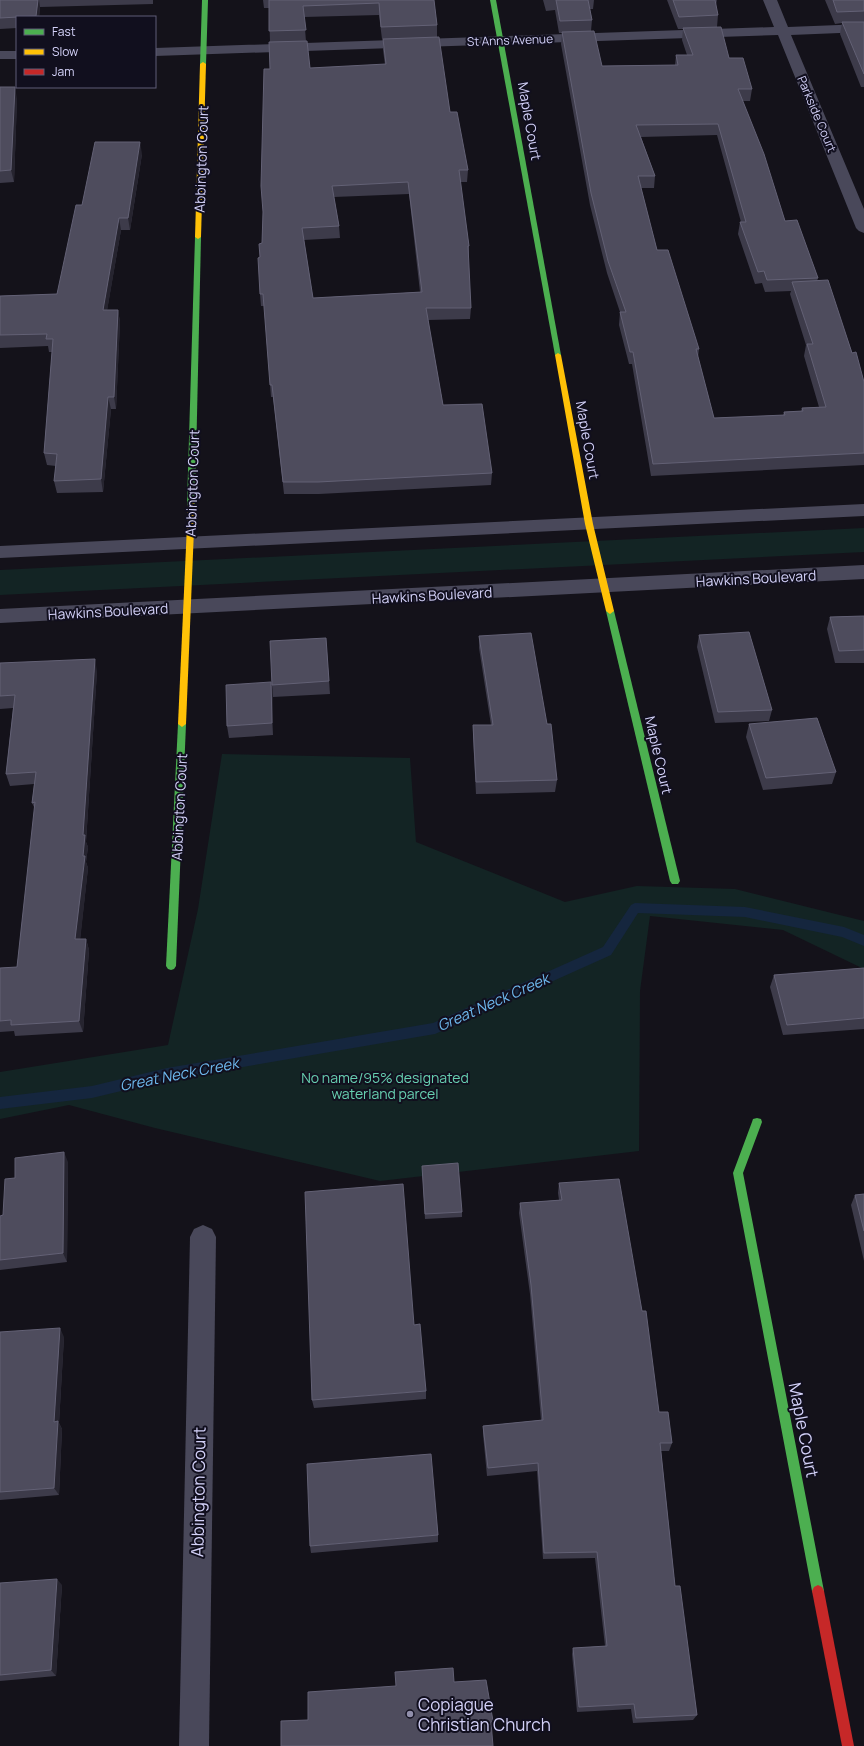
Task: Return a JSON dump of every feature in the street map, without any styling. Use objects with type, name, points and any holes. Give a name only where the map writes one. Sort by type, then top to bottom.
[{"type":"street","name":"Abbington Court","points":[[171,966],[190,543],[205,0]]},
{"type":"street","name":"Maple Court","points":[[493,0],[589,524],[675,881]]},
{"type":"street","name":"Parkside Court","points":[[770,0],[864,228]]},
{"type":"street","name":"St Anns Avenue","points":[[156,52],[864,28]]},
{"type":"street","points":[[0,55],[16,55]]},
{"type":"street","points":[[0,552],[864,510]]},
{"type":"street","name":"Hawkins Boulevard","points":[[0,616],[605,587],[864,572]]},
{"type":"street","name":"Maple Court","points":[[757,1122],[738,1173],[848,1746]]},
{"type":"street","name":"Abbington Court","points":[[194,1746],[203,1237]]},
{"type":"green space","points":[[864,528],[864,552],[0,595],[0,570]]},
{"type":"green space","name":"No name/95% designated waterland parcel","points":[[222,754],[410,758],[416,842],[565,902],[637,886],[735,889],[864,921],[864,969],[783,930],[650,916],[640,991],[639,1151],[380,1181],[155,1128],[69,1105],[0,1119],[0,1072],[168,1045],[198,909]]},
{"type":"building","points":[[0,0],[38,0],[36,16],[0,18]]},
{"type":"building","points":[[269,0],[434,0],[437,25],[381,27],[379,3],[303,6],[306,30],[269,31]]},
{"type":"building","points":[[556,0],[588,0],[592,20],[560,21]]},
{"type":"building","points":[[673,0],[715,0],[718,15],[679,17]]},
{"type":"building","points":[[833,0],[864,0],[864,11],[837,12]]},
{"type":"building","points":[[842,22],[864,22],[864,74]]},
{"type":"building","points":[[721,27],[729,58],[743,58],[752,89],[738,89],[764,154],[785,221],[797,220],[818,278],[767,280],[764,271],[758,272],[740,222],[746,222],[718,124],[636,125],[655,176],[638,176],[657,250],[668,250],[699,349],[696,349],[714,418],[785,415],[784,412],[803,411],[802,408],[826,407],[807,344],[813,344],[792,282],[828,280],[852,353],[856,352],[864,382],[864,453],[653,464],[633,352],[630,352],[620,312],[626,312],[608,261],[591,193],[562,32],[594,31],[602,66],[678,65],[676,55],[693,55],[683,28]]},
{"type":"building","points":[[439,37],[450,112],[457,112],[468,170],[459,170],[469,246],[471,308],[426,308],[443,405],[482,404],[492,473],[318,482],[283,482],[272,385],[270,385],[263,294],[260,294],[258,258],[260,257],[259,244],[262,243],[263,212],[261,186],[264,69],[270,69],[269,42],[307,41],[310,68],[386,64],[383,39]],"holes":[[[408,182],[422,292],[313,298],[302,228],[339,226],[332,186]]]},
{"type":"building","points":[[0,87],[15,87],[11,170],[0,171]]},
{"type":"building","points":[[95,142],[140,142],[128,218],[119,218],[103,310],[118,310],[114,397],[108,397],[101,479],[54,481],[57,454],[44,453],[53,339],[46,339],[47,334],[0,335],[0,296],[57,294],[76,205],[82,205]]},
{"type":"building","points":[[864,616],[864,650],[839,651],[830,617]]},
{"type":"building","points":[[749,632],[772,710],[718,712],[699,635]]},
{"type":"building","points":[[531,633],[547,724],[551,724],[557,780],[476,782],[473,725],[493,725],[479,636]]},
{"type":"building","points":[[326,638],[329,681],[272,685],[270,641]]},
{"type":"building","points":[[95,659],[83,835],[85,835],[83,856],[85,856],[75,939],[86,939],[79,1021],[11,1025],[11,1020],[0,1021],[0,968],[17,967],[35,802],[32,803],[36,772],[6,774],[15,695],[0,696],[0,663]]},
{"type":"building","points":[[271,682],[272,723],[227,726],[226,685]]},
{"type":"building","points":[[817,718],[836,772],[766,778],[749,724]]},
{"type":"building","points":[[864,968],[864,1018],[787,1025],[774,975]]},
{"type":"building","points":[[64,1152],[63,1253],[0,1260],[0,1216],[3,1215],[5,1179],[15,1178],[15,1158]]},
{"type":"building","points":[[458,1163],[462,1212],[425,1214],[422,1166]]},
{"type":"building","points":[[619,1179],[642,1311],[646,1311],[659,1412],[668,1412],[672,1443],[660,1443],[675,1586],[680,1586],[697,1715],[636,1718],[634,1704],[579,1707],[573,1648],[607,1646],[597,1552],[544,1553],[538,1463],[488,1468],[483,1426],[543,1420],[531,1285],[520,1203],[562,1200],[559,1183]]},
{"type":"building","points":[[403,1184],[414,1325],[420,1324],[426,1391],[312,1400],[305,1192]]},
{"type":"building","points":[[864,1194],[864,1231],[855,1195]]},
{"type":"building","points":[[60,1328],[54,1422],[58,1421],[54,1488],[0,1492],[0,1332]]},
{"type":"building","points":[[431,1454],[438,1535],[310,1546],[307,1464]]},
{"type":"building","points":[[57,1579],[51,1670],[0,1675],[0,1583]]},
{"type":"building","name":"Copiague Christian Church","points":[[453,1668],[454,1682],[486,1680],[493,1721],[491,1722],[493,1746],[281,1746],[281,1721],[308,1720],[308,1692],[396,1686],[395,1672]]},
{"type":"waterway","name":"Great Neck Creek","points":[[0,1103],[92,1092],[167,1074],[435,1028],[607,951],[635,908],[745,912],[844,932],[864,941]]},
{"type":"traffic: fast","points":[[203,64],[205,0]]},
{"type":"traffic: fast","points":[[493,0],[558,355]]},
{"type":"traffic: fast","points":[[191,505],[198,237]]},
{"type":"traffic: fast","points":[[610,611],[675,881]]},
{"type":"traffic: fast","points":[[171,966],[182,724]]},
{"type":"traffic: fast","points":[[757,1122],[738,1173],[818,1591]]},
{"type":"traffic: slow","points":[[198,237],[203,64]]},
{"type":"traffic: slow","points":[[558,355],[589,524],[610,611]]},
{"type":"traffic: slow","points":[[182,724],[191,505]]},
{"type":"traffic: jam","points":[[818,1591],[848,1746]]},
{"type":"place","name":"Copiague Christian Church","points":[[410,1714]]}]
